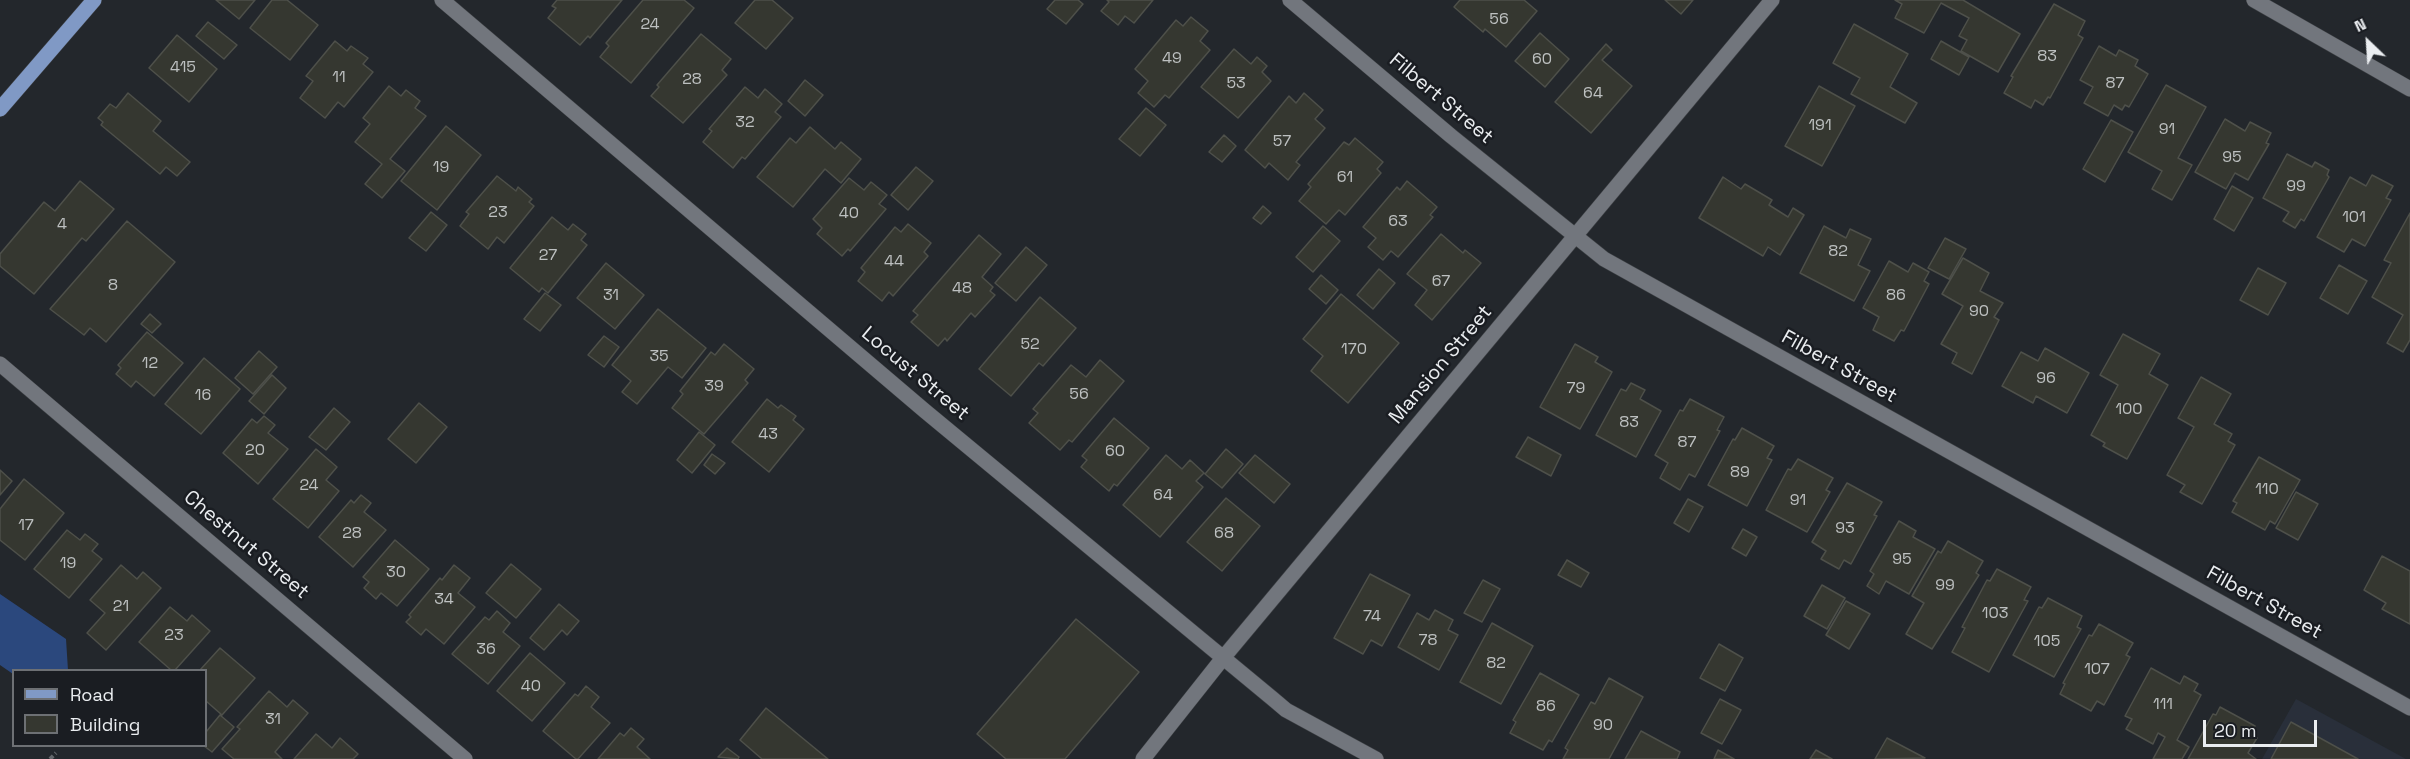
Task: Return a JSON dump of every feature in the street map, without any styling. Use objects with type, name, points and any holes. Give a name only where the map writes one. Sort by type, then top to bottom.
[{"type":"main road","points":[[1,107],[94,0]]},
{"type":"street","name":"Locust Street","points":[[442,0],[925,411],[1286,710],[1376,759]]},
{"type":"street","name":"Filbert Street","points":[[1290,0],[1451,136],[1604,259],[2410,708]]},
{"type":"street","name":"Mansion Street","points":[[1143,759],[1223,658],[1772,0]]},
{"type":"street","points":[[2254,0],[2410,89]]},
{"type":"street","name":"Chestnut Street","points":[[0,364],[465,759]]},
{"type":"path","points":[[50,759],[56,753]]},
{"type":"shaded area","points":[[0,594],[66,639],[68,669],[12,669],[12,673],[0,665]]},
{"type":"shaded area","points":[[2296,699],[2406,759],[2262,759]]},
{"type":"building","points":[[216,0],[255,0],[239,19]]},
{"type":"building","points":[[272,0],[287,0],[318,25],[290,60],[250,28]]},
{"type":"building","points":[[557,0],[622,0],[590,38],[588,36],[580,45],[548,18],[556,8],[552,6]]},
{"type":"building","points":[[643,0],[684,0],[694,8],[631,83],[600,57],[609,46],[606,43]]},
{"type":"building","points":[[755,0],[772,0],[793,18],[766,49],[735,23]]},
{"type":"building","points":[[1055,0],[1078,0],[1083,4],[1066,24],[1047,9]]},
{"type":"building","points":[[1107,0],[1153,0],[1134,23],[1125,16],[1118,25],[1101,11],[1109,2]]},
{"type":"building","points":[[1460,0],[1524,0],[1537,11],[1506,47],[1485,29],[1483,32],[1454,7]]},
{"type":"building","points":[[1665,0],[1693,0],[1681,14]]},
{"type":"building","points":[[1895,0],[1963,0],[2020,34],[1998,72],[1961,51],[1967,40],[1959,36],[1969,18],[1941,3],[1924,33],[1895,18],[1902,4]]},
{"type":"building","points":[[2054,4],[2085,21],[2078,35],[2083,38],[2050,98],[2048,97],[2043,105],[2035,100],[2031,108],[2004,93],[2013,77],[2011,76]]},
{"type":"building","points":[[1191,17],[1208,31],[1200,41],[1210,50],[1169,98],[1165,95],[1154,107],[1138,93],[1148,81],[1135,69],[1176,20],[1183,26]]},
{"type":"building","points":[[208,22],[237,45],[224,59],[196,36]]},
{"type":"building","points":[[1854,24],[1908,54],[1890,87],[1917,103],[1905,123],[1851,94],[1860,78],[1833,63]]},
{"type":"building","points":[[1540,33],[1569,59],[1545,87],[1515,61]]},
{"type":"building","points":[[701,34],[731,59],[722,70],[727,75],[683,123],[651,96],[659,87],[657,85]]},
{"type":"building","points":[[177,35],[217,69],[189,102],[149,68]]},
{"type":"building","points":[[335,41],[347,51],[351,46],[368,58],[363,64],[373,72],[344,107],[338,102],[325,118],[300,98],[313,81],[306,76]]},
{"type":"building","points":[[1941,41],[1969,57],[1959,75],[1931,59]]},
{"type":"building","points":[[1606,44],[1612,50],[1602,60],[1632,86],[1591,133],[1555,102]]},
{"type":"building","points":[[2099,46],[2116,56],[2119,50],[2138,60],[2135,66],[2148,74],[2129,107],[2125,105],[2122,110],[2114,105],[2108,116],[2084,103],[2093,87],[2080,80]]},
{"type":"building","points":[[1234,49],[1251,64],[1257,57],[1267,66],[1262,72],[1271,81],[1238,118],[1201,87]]},
{"type":"building","points":[[805,80],[823,95],[805,116],[788,101]]},
{"type":"building","points":[[2166,85],[2206,107],[2178,158],[2192,165],[2172,200],[2152,189],[2162,171],[2128,152]]},
{"type":"building","points":[[389,86],[401,96],[406,90],[420,101],[415,108],[426,116],[390,159],[405,171],[382,198],[365,184],[382,164],[355,142],[370,124],[363,118]]},
{"type":"building","points":[[1819,86],[1855,106],[1822,166],[1785,146]]},
{"type":"building","points":[[745,87],[758,98],[765,89],[782,104],[775,112],[781,117],[745,159],[742,157],[733,168],[703,142],[712,131],[709,129]]},
{"type":"building","points":[[128,93],[161,121],[153,131],[190,162],[177,176],[166,167],[160,174],[101,125],[103,122],[98,118],[110,104],[116,108]]},
{"type":"building","points":[[1304,93],[1323,110],[1315,119],[1325,128],[1296,162],[1300,165],[1288,180],[1269,163],[1265,168],[1245,150],[1289,96],[1296,103]]},
{"type":"building","points":[[1146,108],[1166,125],[1140,156],[1119,139]]},
{"type":"building","points":[[2225,119],[2245,131],[2250,122],[2271,133],[2266,143],[2269,144],[2248,180],[2235,173],[2226,189],[2195,172]]},
{"type":"building","points":[[2111,120],[2133,132],[2105,182],[2083,169]]},
{"type":"building","points":[[446,126],[481,155],[437,210],[401,181]]},
{"type":"building","points":[[810,127],[835,149],[841,142],[861,159],[841,183],[825,169],[793,207],[757,177],[790,138],[796,143]]},
{"type":"building","points":[[1224,135],[1236,146],[1222,162],[1209,152]]},
{"type":"building","points":[[1355,138],[1383,162],[1377,169],[1381,173],[1345,215],[1339,210],[1326,224],[1299,201],[1311,187],[1308,184],[1344,142],[1349,145]]},
{"type":"building","points":[[2287,154],[2312,167],[2315,162],[2329,170],[2327,175],[2329,177],[2304,221],[2301,219],[2295,228],[2283,221],[2289,212],[2263,198]]},
{"type":"building","points":[[916,167],[933,181],[908,210],[891,195]]},
{"type":"building","points":[[2372,175],[2393,186],[2386,198],[2391,200],[2365,246],[2352,239],[2344,252],[2317,237],[2350,177],[2366,186]]},
{"type":"building","points":[[497,176],[516,191],[518,187],[532,199],[529,202],[534,206],[504,243],[497,237],[488,249],[460,226],[469,214],[466,212]]},
{"type":"building","points":[[1723,177],[1741,189],[1745,184],[1772,200],[1769,205],[1788,217],[1793,208],[1804,215],[1780,255],[1768,247],[1763,256],[1699,218]]},
{"type":"building","points":[[849,178],[864,190],[871,182],[887,195],[879,204],[886,209],[850,251],[848,249],[842,256],[817,234],[822,228],[813,219]]},
{"type":"building","points":[[80,181],[114,209],[86,241],[82,238],[34,294],[0,266],[0,254],[44,202],[55,211]]},
{"type":"building","points":[[1407,181],[1437,207],[1430,215],[1433,217],[1398,257],[1391,251],[1383,260],[1368,247],[1376,238],[1363,227],[1397,187],[1400,190]]},
{"type":"building","points":[[2232,186],[2253,198],[2234,231],[2214,219]]},
{"type":"building","points":[[1263,206],[1271,213],[1261,224],[1253,218]]},
{"type":"building","points":[[431,212],[447,225],[426,251],[409,238]]},
{"type":"building","points":[[2410,213],[2410,340],[2403,352],[2387,343],[2403,315],[2372,297],[2391,263],[2384,260]]},
{"type":"building","points":[[552,217],[568,230],[573,224],[586,234],[581,240],[587,245],[548,293],[542,288],[539,292],[510,268]]},
{"type":"building","points":[[127,221],[175,262],[106,342],[90,328],[84,335],[50,309]]},
{"type":"building","points":[[908,224],[931,243],[924,252],[928,256],[893,296],[889,292],[882,301],[858,281],[865,272],[861,268],[895,227],[901,232]]},
{"type":"building","points":[[1323,226],[1340,241],[1313,272],[1296,257]]},
{"type":"building","points":[[1824,226],[1846,238],[1850,229],[1871,239],[1858,265],[1870,271],[1854,301],[1800,273]]},
{"type":"building","points":[[1441,234],[1463,253],[1465,250],[1481,263],[1432,320],[1415,305],[1427,290],[1407,274]]},
{"type":"building","points":[[979,235],[1001,254],[982,277],[993,287],[990,291],[995,295],[975,317],[971,313],[947,341],[945,338],[938,346],[911,322],[918,315],[913,311]]},
{"type":"building","points":[[1945,238],[1966,249],[1949,279],[1928,268]]},
{"type":"building","points":[[1026,247],[1047,265],[1016,301],[995,283]]},
{"type":"building","points":[[1963,258],[1989,273],[1980,291],[2003,303],[1994,317],[1999,320],[1972,374],[1952,363],[1957,353],[1941,344],[1963,306],[1942,294]]},
{"type":"building","points":[[1889,261],[1908,272],[1913,263],[1929,272],[1924,281],[1929,284],[1904,331],[1901,330],[1894,341],[1873,330],[1879,317],[1863,308]]},
{"type":"building","points":[[606,263],[644,295],[615,329],[577,298]]},
{"type":"building","points":[[2339,265],[2367,281],[2348,314],[2320,298]]},
{"type":"building","points":[[2258,268],[2286,283],[2268,315],[2240,300]]},
{"type":"building","points":[[1379,269],[1395,283],[1373,309],[1357,295]]},
{"type":"building","points":[[1321,275],[1338,290],[1326,304],[1309,289]]},
{"type":"building","points":[[545,293],[561,305],[540,331],[524,319]]},
{"type":"building","points":[[1341,294],[1399,343],[1348,403],[1311,371],[1323,356],[1303,339]]},
{"type":"building","points":[[1040,297],[1076,328],[1043,366],[1039,363],[1011,396],[979,369]]},
{"type":"building","points":[[658,309],[706,348],[682,378],[668,367],[637,404],[622,392],[631,381],[612,365]]},
{"type":"building","points":[[150,314],[161,324],[152,333],[141,324]]},
{"type":"building","points":[[147,332],[183,363],[154,396],[136,381],[131,387],[116,374],[121,368],[118,365]]},
{"type":"building","points":[[2123,334],[2160,354],[2149,374],[2168,385],[2127,459],[2103,446],[2105,443],[2091,435],[2118,385],[2100,375]]},
{"type":"building","points":[[604,336],[619,347],[604,367],[588,355]]},
{"type":"building","points":[[724,344],[754,369],[745,380],[748,383],[704,434],[672,408],[683,394],[680,391],[711,352],[715,355]]},
{"type":"building","points":[[1575,344],[1598,357],[1595,362],[1612,372],[1580,429],[1540,407]]},
{"type":"building","points":[[2045,348],[2089,373],[2067,413],[2036,396],[2033,403],[2002,386],[2021,352],[2038,361]]},
{"type":"building","points":[[259,351],[277,367],[253,394],[235,378]]},
{"type":"building","points":[[204,358],[240,389],[201,434],[165,404]]},
{"type":"building","points":[[1100,360],[1124,381],[1072,442],[1069,440],[1060,450],[1029,423],[1038,413],[1033,409],[1071,365],[1086,377]]},
{"type":"building","points":[[272,375],[286,388],[264,414],[249,401]]},
{"type":"building","points":[[2201,377],[2231,394],[2214,424],[2232,434],[2228,441],[2235,445],[2202,504],[2180,492],[2185,485],[2167,475],[2194,427],[2178,418]]},
{"type":"building","points":[[1631,383],[1645,390],[1640,399],[1661,411],[1636,457],[1596,435],[1621,389],[1626,391]]},
{"type":"building","points":[[767,399],[778,408],[781,405],[796,416],[793,420],[804,429],[769,472],[732,442]]},
{"type":"building","points":[[1690,399],[1724,417],[1717,430],[1720,431],[1695,477],[1689,474],[1680,490],[1660,478],[1668,463],[1655,455],[1680,410],[1683,411]]},
{"type":"building","points":[[419,403],[447,427],[416,463],[388,439]]},
{"type":"building","points":[[334,408],[350,422],[326,450],[309,437]]},
{"type":"building","points":[[264,416],[275,425],[268,433],[288,449],[258,484],[223,453],[252,419],[257,423]]},
{"type":"building","points":[[1114,418],[1149,448],[1117,486],[1114,484],[1109,491],[1081,467],[1087,460],[1082,456]]},
{"type":"building","points":[[1742,428],[1774,446],[1767,458],[1772,460],[1747,506],[1708,485],[1733,439],[1735,440]]},
{"type":"building","points":[[699,432],[715,445],[692,473],[677,460]]},
{"type":"building","points":[[1528,437],[1561,455],[1551,476],[1516,457]]},
{"type":"building","points":[[316,449],[337,467],[326,480],[339,491],[308,528],[273,499]]},
{"type":"building","points":[[1226,449],[1243,464],[1222,488],[1205,474]]},
{"type":"building","points":[[712,454],[725,463],[715,474],[704,465]]},
{"type":"building","points":[[1166,455],[1182,469],[1190,460],[1204,473],[1196,481],[1203,487],[1160,537],[1123,505]]},
{"type":"building","points":[[1255,455],[1290,484],[1274,503],[1239,473]]},
{"type":"building","points":[[2259,457],[2300,480],[2275,524],[2270,521],[2265,530],[2232,512],[2237,503],[2233,501]]},
{"type":"building","points":[[1798,459],[1833,478],[1826,490],[1830,492],[1807,532],[1766,510],[1788,469],[1791,470]]},
{"type":"building","points":[[0,470],[12,481],[0,495]]},
{"type":"building","points":[[24,479],[64,513],[25,560],[0,540],[0,509]]},
{"type":"building","points":[[1847,483],[1882,502],[1851,564],[1844,560],[1839,569],[1821,559],[1826,551],[1812,542]]},
{"type":"building","points":[[2296,492],[2318,504],[2298,540],[2276,528]]},
{"type":"building","points":[[361,495],[371,503],[364,512],[386,530],[353,567],[319,537],[351,500],[354,503]]},
{"type":"building","points":[[1226,498],[1260,526],[1222,571],[1187,542]]},
{"type":"building","points":[[1688,499],[1703,507],[1689,532],[1674,523]]},
{"type":"building","points":[[1899,521],[1916,531],[1913,537],[1935,549],[1909,594],[1886,581],[1879,594],[1867,586],[1874,574],[1870,571]]},
{"type":"building","points":[[1743,529],[1757,537],[1746,556],[1732,548]]},
{"type":"building","points":[[67,530],[80,540],[85,534],[98,544],[92,551],[102,559],[69,598],[34,569]]},
{"type":"building","points":[[395,540],[429,569],[397,606],[381,593],[376,599],[364,588],[369,582],[363,577]]},
{"type":"building","points":[[1948,541],[1983,561],[1976,573],[1979,575],[1932,649],[1906,634],[1924,603],[1912,596],[1938,551],[1941,553]]},
{"type":"building","points":[[2382,556],[2410,571],[2410,624],[2382,609],[2386,603],[2364,590]]},
{"type":"building","points":[[1567,560],[1589,573],[1581,587],[1558,575]]},
{"type":"building","points":[[511,564],[541,589],[516,618],[486,593]]},
{"type":"building","points":[[121,565],[137,579],[143,572],[161,588],[106,650],[87,633],[105,613],[90,600]]},
{"type":"building","points":[[454,565],[470,578],[458,593],[475,607],[444,644],[426,629],[421,635],[406,622],[411,617],[409,615],[440,578],[442,580]]},
{"type":"building","points":[[1997,569],[2031,587],[2024,600],[2028,601],[1989,672],[1952,652],[1965,628],[1962,627],[1987,580],[1990,581]]},
{"type":"building","points":[[1370,574],[1410,595],[1382,646],[1371,640],[1363,654],[1334,638]]},
{"type":"building","points":[[1483,580],[1500,589],[1482,622],[1464,613]]},
{"type":"building","points":[[1822,585],[1845,598],[1827,629],[1804,616]]},
{"type":"building","points":[[2048,598],[2082,616],[2077,627],[2081,629],[2054,677],[2013,655],[2039,607],[2042,608]]},
{"type":"building","points":[[1846,601],[1870,614],[1849,649],[1826,635]]},
{"type":"building","points":[[559,604],[579,621],[567,635],[562,630],[544,650],[530,638]]},
{"type":"building","points":[[170,607],[187,621],[192,615],[210,631],[176,669],[170,669],[139,642]]},
{"type":"building","points":[[1435,610],[1453,620],[1448,630],[1458,635],[1439,670],[1398,647],[1417,613],[1429,620]]},
{"type":"building","points":[[497,611],[510,623],[503,632],[520,646],[488,684],[452,654],[485,617],[489,620]]},
{"type":"building","points":[[1076,619],[1139,672],[1065,759],[1006,759],[977,734]]},
{"type":"building","points":[[1492,623],[1533,646],[1501,704],[1460,682]]},
{"type":"building","points":[[2099,624],[2133,643],[2126,655],[2130,657],[2104,705],[2097,701],[2091,711],[2060,694],[2065,684],[2063,683],[2089,635],[2092,636]]},
{"type":"building","points":[[1719,644],[1743,658],[1725,691],[1700,678]]},
{"type":"building","points":[[220,648],[255,678],[222,715],[207,702],[207,669],[201,669]]},
{"type":"building","points":[[530,653],[565,683],[532,721],[497,691]]},
{"type":"building","points":[[2151,668],[2180,684],[2184,676],[2198,684],[2194,691],[2201,695],[2177,740],[2189,747],[2182,759],[2153,759],[2165,737],[2158,733],[2153,744],[2126,729],[2132,719],[2125,716]]},
{"type":"building","points":[[1540,673],[1579,695],[1552,742],[1549,740],[1543,750],[1510,733],[1516,722],[1513,720]]},
{"type":"building","points":[[1609,678],[1643,697],[1609,759],[1563,759],[1568,750],[1565,748],[1591,702],[1595,704]]},
{"type":"building","points":[[586,686],[599,697],[591,707],[610,723],[576,759],[543,731],[575,694],[578,696]]},
{"type":"building","points":[[269,691],[287,707],[293,700],[308,713],[275,752],[282,759],[234,759],[222,749],[240,729],[237,727]]},
{"type":"building","points":[[1720,699],[1741,710],[1722,744],[1701,733]]},
{"type":"building","points":[[2220,707],[2255,726],[2251,735],[2257,738],[2248,753],[2256,759],[2188,759],[2213,714],[2216,715]]},
{"type":"building","points":[[766,708],[828,759],[762,759],[740,740]]},
{"type":"building","points":[[220,715],[234,727],[212,752],[205,747],[207,731]]},
{"type":"building","points":[[2291,722],[2358,759],[2271,759]]},
{"type":"building","points":[[631,728],[644,739],[637,747],[650,759],[598,759],[620,733],[624,736]]},
{"type":"building","points":[[1641,731],[1680,752],[1677,759],[1625,759]]},
{"type":"building","points":[[316,734],[332,748],[340,738],[358,754],[353,759],[294,759]]},
{"type":"building","points":[[1887,738],[1925,758],[1875,759]]},
{"type":"building","points":[[727,748],[739,757],[738,759],[718,757]]},
{"type":"building","points":[[1718,750],[1734,759],[1714,759]]},
{"type":"building","points":[[1816,750],[1832,759],[1810,759]]}]
